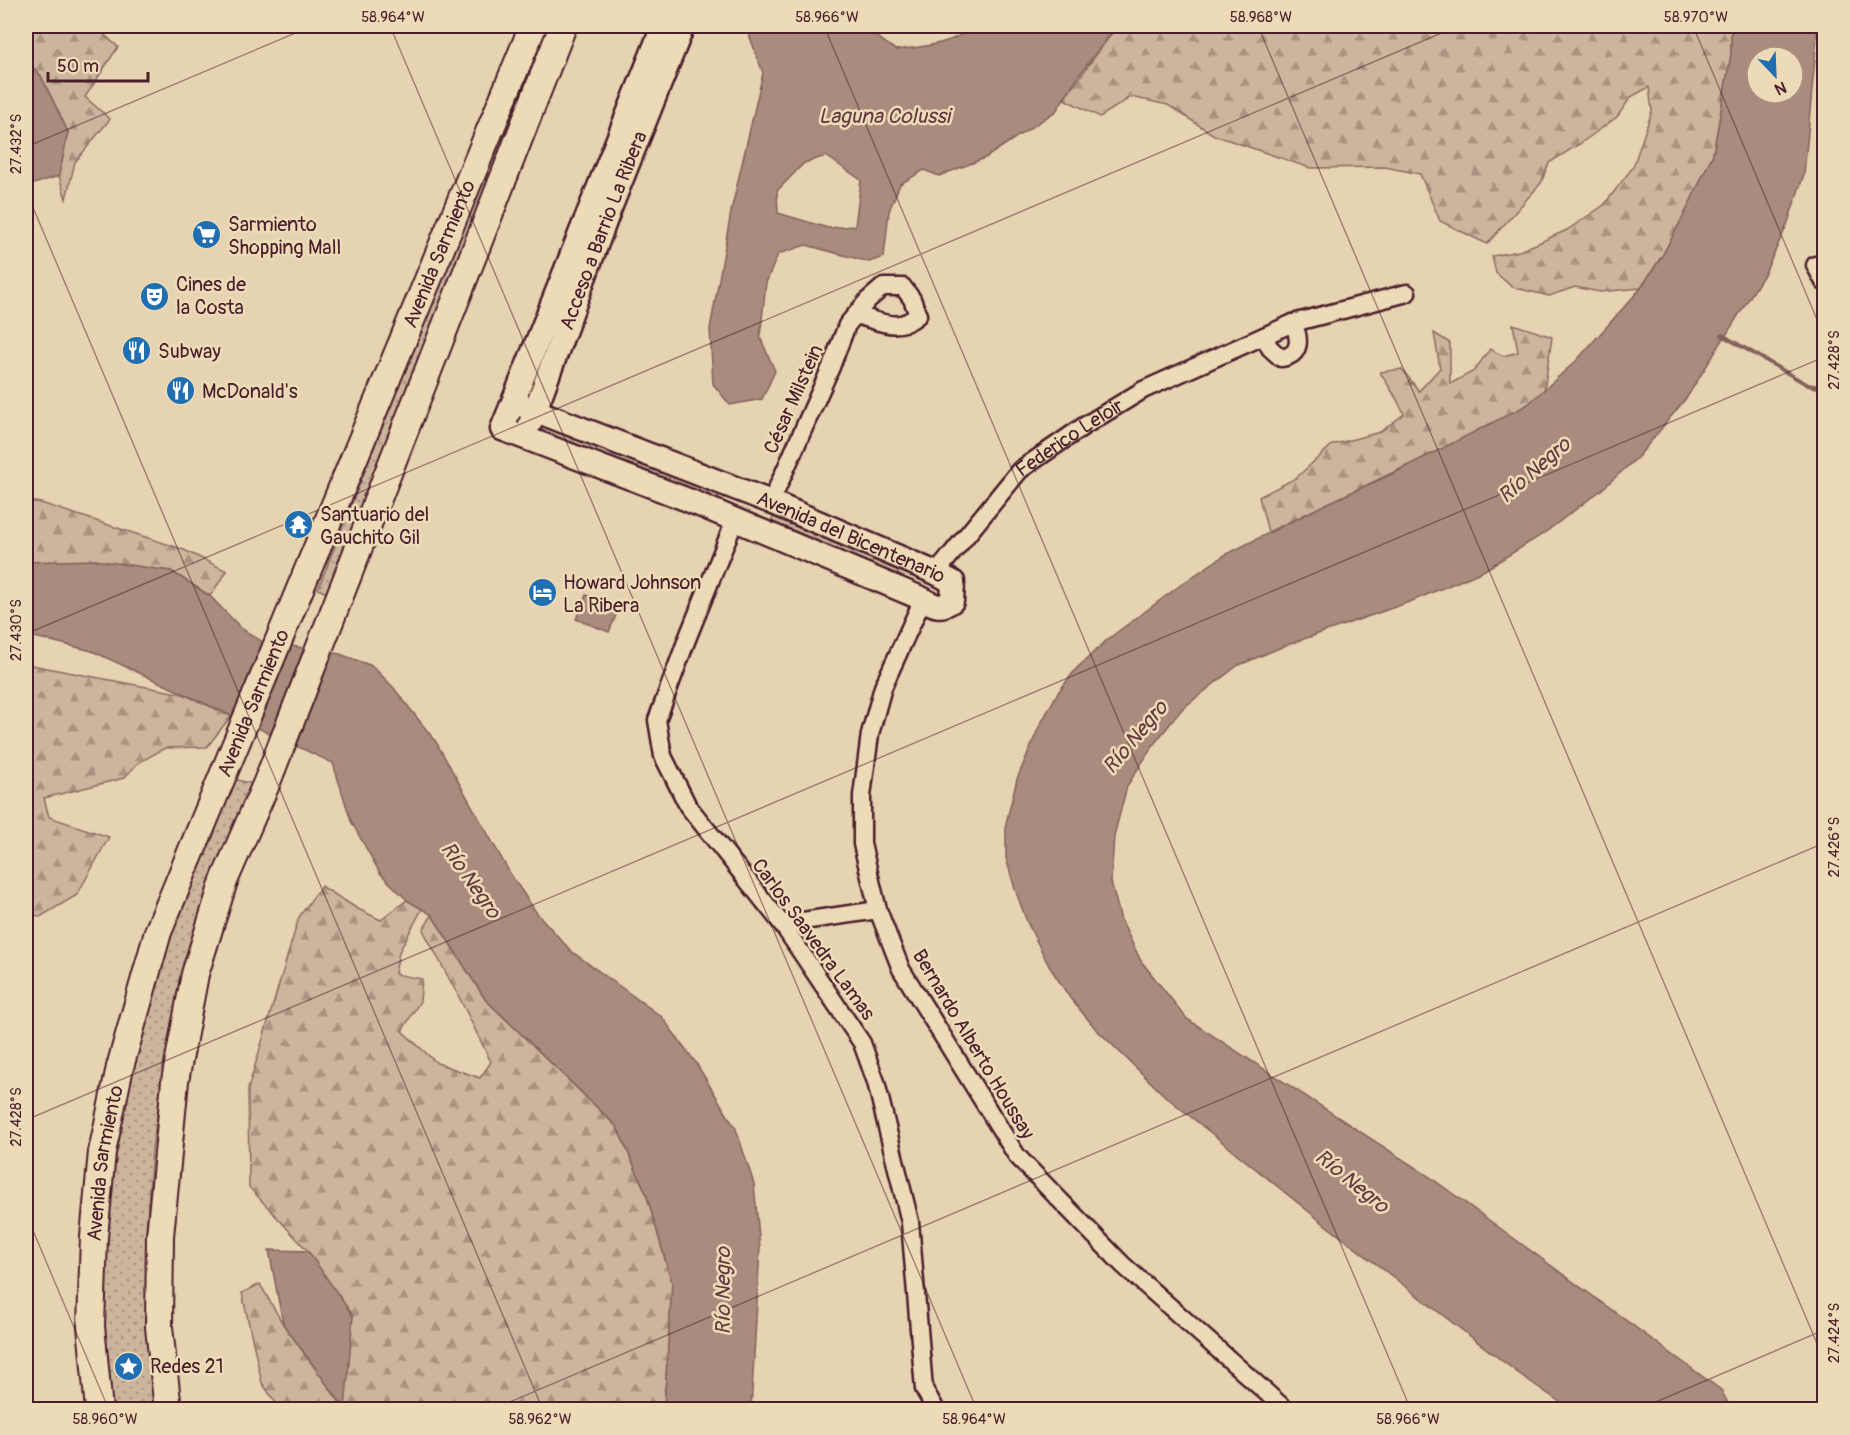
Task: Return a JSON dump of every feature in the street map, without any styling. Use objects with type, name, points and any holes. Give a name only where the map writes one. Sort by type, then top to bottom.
[{"type":"main road","name":"Avenida Sarmiento","points":[[99,1410],[91,1326],[94,1237],[102,1152],[120,1068],[158,932],[533,26]]},
{"type":"main road","name":"Avenida Sarmiento","points":[[168,1410],[159,1327],[160,1236],[175,1081],[195,974],[224,881],[267,782],[563,26]]},
{"type":"street","points":[[513,402],[599,209],[663,26]]},
{"type":"street","name":"Acceso a Barrio La Ribera","points":[[526,437],[599,209],[683,26]]},
{"type":"street","points":[[1815,265],[1824,282]]},
{"type":"street","name":"Federico Leloir","points":[[936,573],[1020,470],[1084,426],[1143,390],[1293,323],[1407,293]]},
{"type":"street","name":"César Milstein","points":[[771,502],[831,367],[847,325],[856,315]]},
{"type":"street","points":[[1264,336],[1270,348],[1281,358],[1288,357],[1296,351],[1299,342],[1299,334],[1293,323]]},
{"type":"street","name":"Avenida del Bicentenario","points":[[513,402],[535,411],[732,486],[936,573],[953,582],[952,601],[945,606],[935,607],[923,599],[756,529],[502,429],[513,402]]},
{"type":"street","points":[[729,518],[732,486]]},
{"type":"street","points":[[756,529],[771,502]]},
{"type":"street","name":"Carlos Saavedra Lamas","points":[[729,518],[657,720],[663,756],[688,806],[782,924],[862,1043],[876,1082],[910,1222],[924,1389],[936,1410]]},
{"type":"street","name":"Bernardo Alberto Houssay","points":[[923,599],[883,687],[869,744],[862,796],[862,844],[878,910],[901,969],[1017,1156],[1123,1265],[1286,1410]]},
{"type":"street","points":[[782,924],[878,910]]},
{"type":"green space","points":[[26,26],[89,26],[100,31],[118,47],[85,97],[110,119],[75,162],[66,199],[59,176],[68,132],[41,76],[26,60]]},
{"type":"green space","points":[[541,26],[557,26],[331,595],[318,589]]},
{"type":"green space","points":[[1117,26],[1731,26],[1731,55],[1713,154],[1686,212],[1641,288],[1600,292],[1575,287],[1549,296],[1512,287],[1496,273],[1492,256],[1519,251],[1567,230],[1604,205],[1633,167],[1652,111],[1649,87],[1631,97],[1617,117],[1549,163],[1541,183],[1487,244],[1440,221],[1420,174],[1385,167],[1310,168],[1214,135],[1168,105],[1131,97],[1100,117],[1064,99]]},
{"type":"green space","points":[[1513,324],[1552,337],[1544,391],[1527,405],[1482,430],[1268,532],[1259,497],[1296,478],[1332,445],[1380,432],[1404,414],[1380,372],[1402,369],[1419,391],[1440,368],[1434,333],[1450,343],[1450,384],[1474,371],[1490,349],[1503,356],[1518,352]]},
{"type":"green space","points":[[547,422],[720,491],[716,502],[542,433]]},
{"type":"green space","points":[[26,501],[41,503],[182,549],[227,571],[210,596],[171,571],[26,562]]},
{"type":"green space","points":[[775,512],[900,568],[895,580],[770,525]]},
{"type":"green space","points":[[26,664],[183,694],[231,716],[207,747],[165,748],[138,763],[124,778],[44,798],[49,817],[109,837],[77,895],[40,917],[26,911]]},
{"type":"green space","points":[[231,778],[252,784],[203,921],[172,1019],[152,1149],[146,1235],[155,1409],[111,1410],[101,1306],[109,1192],[139,1039],[161,960]]},
{"type":"green space","points":[[321,886],[381,920],[407,900],[422,909],[399,952],[395,974],[422,979],[420,1001],[402,1031],[437,1063],[480,1078],[491,1062],[423,930],[432,915],[485,999],[617,1127],[646,1193],[672,1283],[664,1409],[280,1409],[262,1383],[242,1293],[260,1284],[283,1324],[344,1408],[308,1251],[249,1187],[248,1089],[299,917]]},
{"type":"water","name":"Laguna Colussi","points":[[746,26],[861,26],[896,50],[947,41],[972,26],[1117,26],[1079,75],[1056,111],[985,158],[939,176],[924,170],[900,184],[889,211],[884,257],[869,262],[806,245],[778,254],[766,283],[760,337],[775,371],[762,399],[730,405],[713,384],[710,329],[732,207],[763,73]],"holes":[[[826,156],[861,180],[855,226],[828,228],[778,213],[777,191],[804,163]]]},
{"type":"water","name":"Río Negro","points":[[1731,26],[1818,26],[1804,174],[1787,225],[1765,273],[1687,397],[1638,457],[1600,491],[1543,534],[1483,571],[1412,601],[1284,646],[1237,666],[1182,709],[1154,744],[1127,786],[1114,836],[1111,882],[1121,920],[1141,961],[1187,1019],[1430,1177],[1721,1390],[1731,1409],[1570,1409],[1518,1373],[1328,1227],[1165,1096],[1096,1029],[1070,998],[1049,966],[1027,922],[1006,858],[1006,823],[1017,779],[1039,727],[1057,694],[1076,669],[1108,639],[1225,555],[1527,405],[1576,361],[1641,288],[1662,256],[1713,154],[1731,55]]},
{"type":"water","points":[[26,60],[41,76],[68,132],[59,176],[28,186],[26,185]]},
{"type":"water","name":"Río Negro","points":[[95,560],[171,571],[210,596],[242,629],[261,641],[340,654],[372,666],[393,687],[436,742],[511,875],[536,912],[571,951],[662,1017],[696,1063],[736,1129],[754,1184],[760,1248],[751,1409],[664,1409],[672,1283],[646,1193],[617,1127],[485,999],[432,915],[407,900],[380,873],[351,821],[333,763],[92,651],[26,635],[26,562]]},
{"type":"water","points":[[586,595],[619,608],[609,632],[576,619]]},
{"type":"water","points":[[269,1250],[308,1251],[353,1316],[345,1409],[283,1324]]},
{"type":"waterway","points":[[1722,335],[1808,385],[1824,388]]},
{"type":"place","name":"Sarmiento Shopping Mall","points":[[207,235]]},
{"type":"place","name":"Cines de la Costa","points":[[155,296]]},
{"type":"place","name":"Subway","points":[[137,351]]},
{"type":"place","name":"McDonald's","points":[[181,391]]},
{"type":"place","name":"Santuario del Gauchito Gil","points":[[299,525]]},
{"type":"place","name":"Howard Johnson La Ribera","points":[[542,593]]},
{"type":"place","name":"Redes 21","points":[[129,1366]]}]
